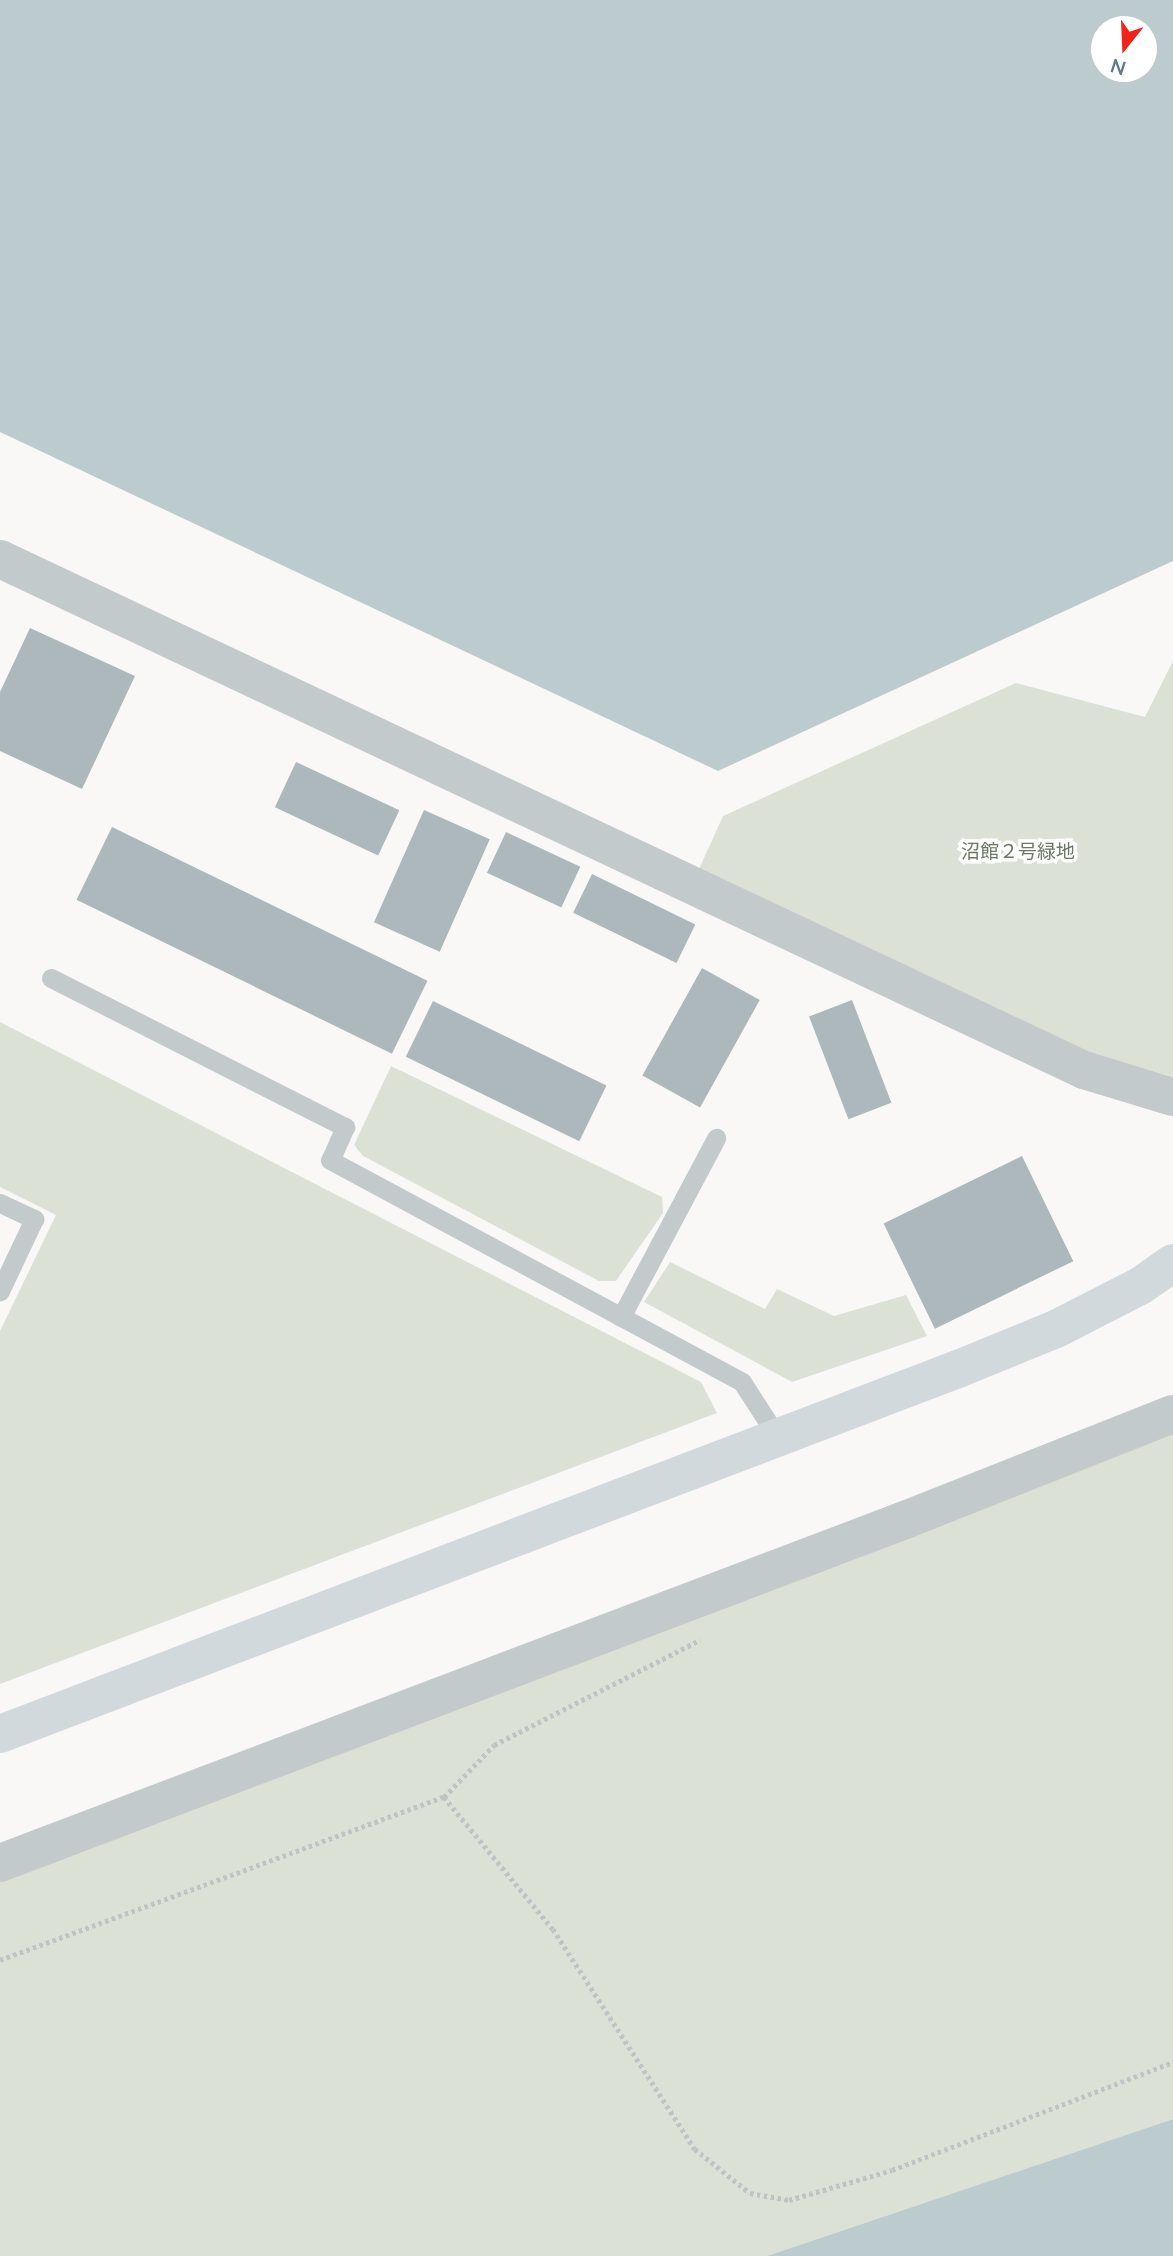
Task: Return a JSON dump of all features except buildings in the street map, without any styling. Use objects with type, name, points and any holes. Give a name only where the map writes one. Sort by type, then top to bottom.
[{"type":"street","points":[[0,559],[1084,1070],[1173,1097]]},
{"type":"street","points":[[0,1734],[776,1436],[958,1369],[1056,1329],[1140,1286],[1173,1263]]},
{"type":"street","points":[[0,1863],[905,1520],[1173,1414]]},
{"type":"lane","points":[[51,978],[345,1126],[330,1160],[742,1382],[776,1436]]},
{"type":"lane","points":[[621,1317],[716,1139]]},
{"type":"lane","points":[[0,1203],[34,1219],[0,1291]]},
{"type":"path","points":[[0,1960],[444,1797],[494,1745],[704,1638]]},
{"type":"path","points":[[444,1797],[553,1929],[695,2149],[750,2193],[789,2200],[892,2170],[1173,2062]]},
{"type":"green space","name":"沼館２号緑地","points":[[1173,661],[1173,1077],[1091,1053],[699,869],[723,816],[1016,683],[1145,717]]},
{"type":"green space","points":[[0,1022],[701,1382],[717,1413],[0,1684],[0,1331],[56,1215],[0,1187]]},
{"type":"green space","points":[[391,1066],[662,1197],[663,1213],[616,1281],[599,1281],[363,1156],[354,1145]]},
{"type":"green space","points":[[670,1262],[765,1309],[777,1289],[834,1316],[906,1295],[927,1336],[792,1382],[644,1302]]},
{"type":"green space","points":[[1173,1430],[1173,2119],[767,2256],[0,2256],[0,1882]]},
{"type":"shaded area","points":[[0,0],[1173,0],[1173,561],[718,771],[0,432]]},
{"type":"shaded area","points":[[1173,2119],[1173,2256],[767,2256]]}]
